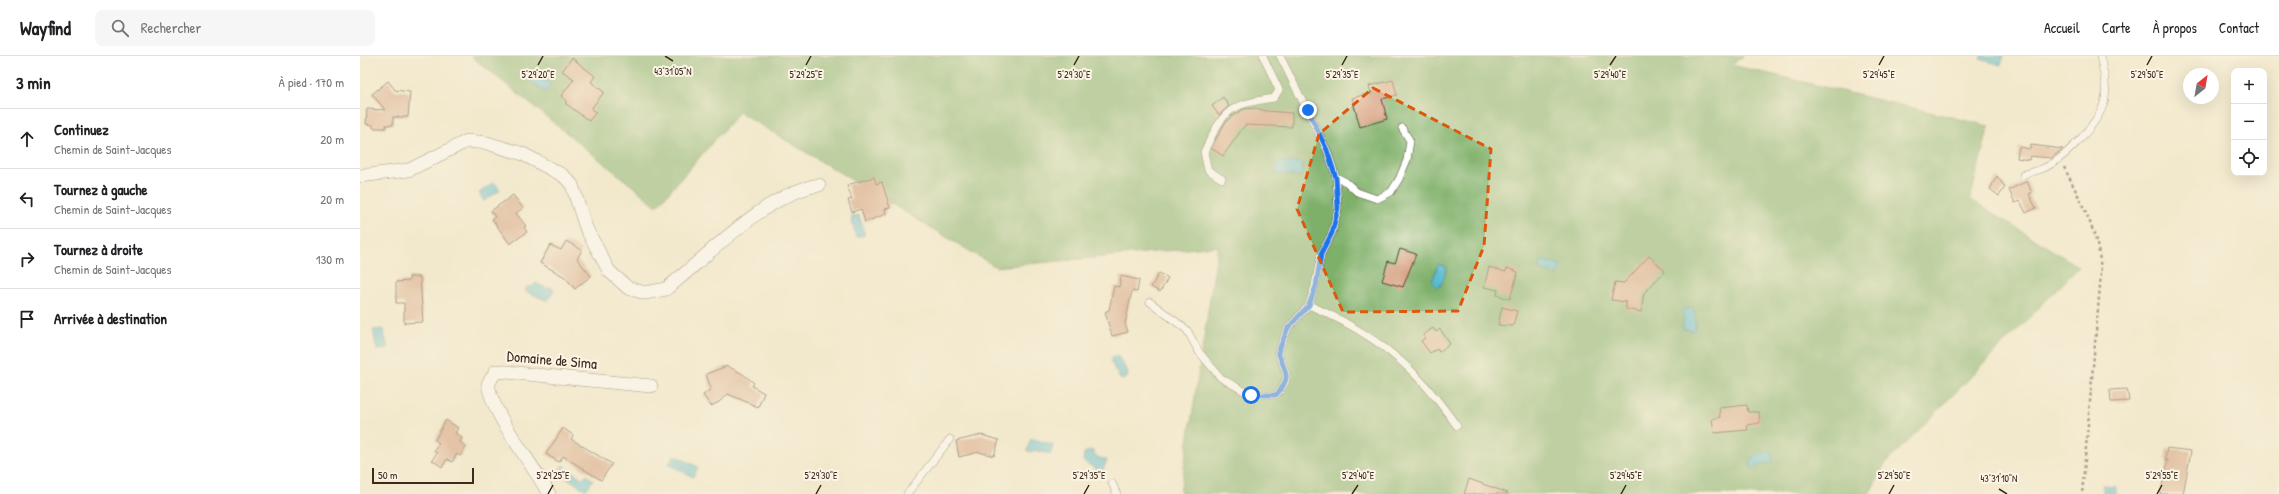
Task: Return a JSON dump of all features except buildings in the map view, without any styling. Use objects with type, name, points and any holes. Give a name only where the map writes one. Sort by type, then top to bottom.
[{"type":"street","points":[[360,176],[409,170],[467,142],[487,143],[523,154],[564,176],[572,185],[586,228],[609,271],[628,288],[645,293],[666,289],[778,199],[804,188],[819,186]]},
{"type":"street","name":"Domaine de Sima","points":[[549,494],[496,410],[488,384],[496,371],[651,386]]},
{"type":"lane","points":[[1222,178],[1208,170],[1204,152],[1223,116],[1234,107],[1274,98],[1278,90],[1262,56]]},
{"type":"lane","points":[[1150,302],[1187,330],[1199,352],[1221,378],[1251,395],[1276,395],[1286,385],[1286,375],[1278,352],[1288,328],[1309,305],[1316,286],[1321,254],[1332,233],[1338,208],[1336,178],[1327,150],[1280,56]]},
{"type":"lane","points":[[2023,175],[2045,168],[2079,141],[2092,126],[2105,99],[2100,56]]},
{"type":"lane","points":[[1336,178],[1346,182],[1357,192],[1377,199],[1391,192],[1408,160],[1410,141],[1402,128]]},
{"type":"lane","points":[[1309,305],[1342,320],[1383,346],[1422,382],[1458,426]]},
{"type":"lane","points":[[907,494],[950,439]]},
{"type":"lane","points":[[1112,483],[1117,494]]},
{"type":"path","points":[[2059,157],[2088,217],[2100,253],[2101,274],[2082,494]]},
{"type":"highlighted area","points":[[1373,88],[1491,149],[1484,246],[1458,311],[1343,312],[1297,209],[1319,134]]},
{"type":"green space","points":[[471,56],[1743,56],[1732,65],[1989,126],[1970,199],[2079,267],[1885,464],[1869,494],[1180,494],[1218,246],[996,267],[739,112],[657,206]]},
{"type":"water","points":[[1981,56],[2003,56],[2001,65],[1980,59]]},
{"type":"water","points":[[535,73],[551,84],[545,92],[530,81]]},
{"type":"water","points":[[1277,162],[1303,163],[1302,176],[1276,174]]},
{"type":"water","points":[[494,182],[500,190],[484,201],[479,193]]},
{"type":"water","points":[[859,215],[865,235],[856,237],[851,217]]},
{"type":"water","points":[[1541,260],[1561,265],[1559,275],[1539,270]]},
{"type":"water","points":[[1438,264],[1447,267],[1441,285],[1438,287],[1432,282]]},
{"type":"water","points":[[535,283],[548,289],[549,287],[554,289],[548,301],[525,291],[528,286],[533,287]]},
{"type":"water","points":[[1692,307],[1696,319],[1694,331],[1682,329],[1684,318],[1681,310]]},
{"type":"water","points":[[383,329],[388,349],[377,350],[373,330]]},
{"type":"water","points":[[1117,355],[1128,372],[1127,378],[1123,380],[1120,379],[1111,362],[1112,357]]},
{"type":"water","points":[[1031,438],[1053,445],[1051,454],[1033,450],[1032,452],[1027,451]]},
{"type":"water","points":[[1092,450],[1097,457],[1107,460],[1103,470],[1096,469],[1083,461],[1084,453]]},
{"type":"water","points":[[1770,451],[1774,461],[1754,468],[1750,466],[1751,458]]},
{"type":"water","points":[[674,455],[698,467],[693,477],[669,464]]},
{"type":"water","points":[[563,465],[583,479],[586,475],[593,480],[586,490],[558,472]]},
{"type":"water","points":[[2103,485],[2116,486],[2116,494],[2103,494]]},
{"type":"route","points":[[1251,395],[1276,395],[1286,385],[1286,375],[1278,352],[1288,328],[1309,305],[1316,286],[1321,254],[1332,233],[1338,208],[1336,178],[1327,150],[1308,110]]}]
